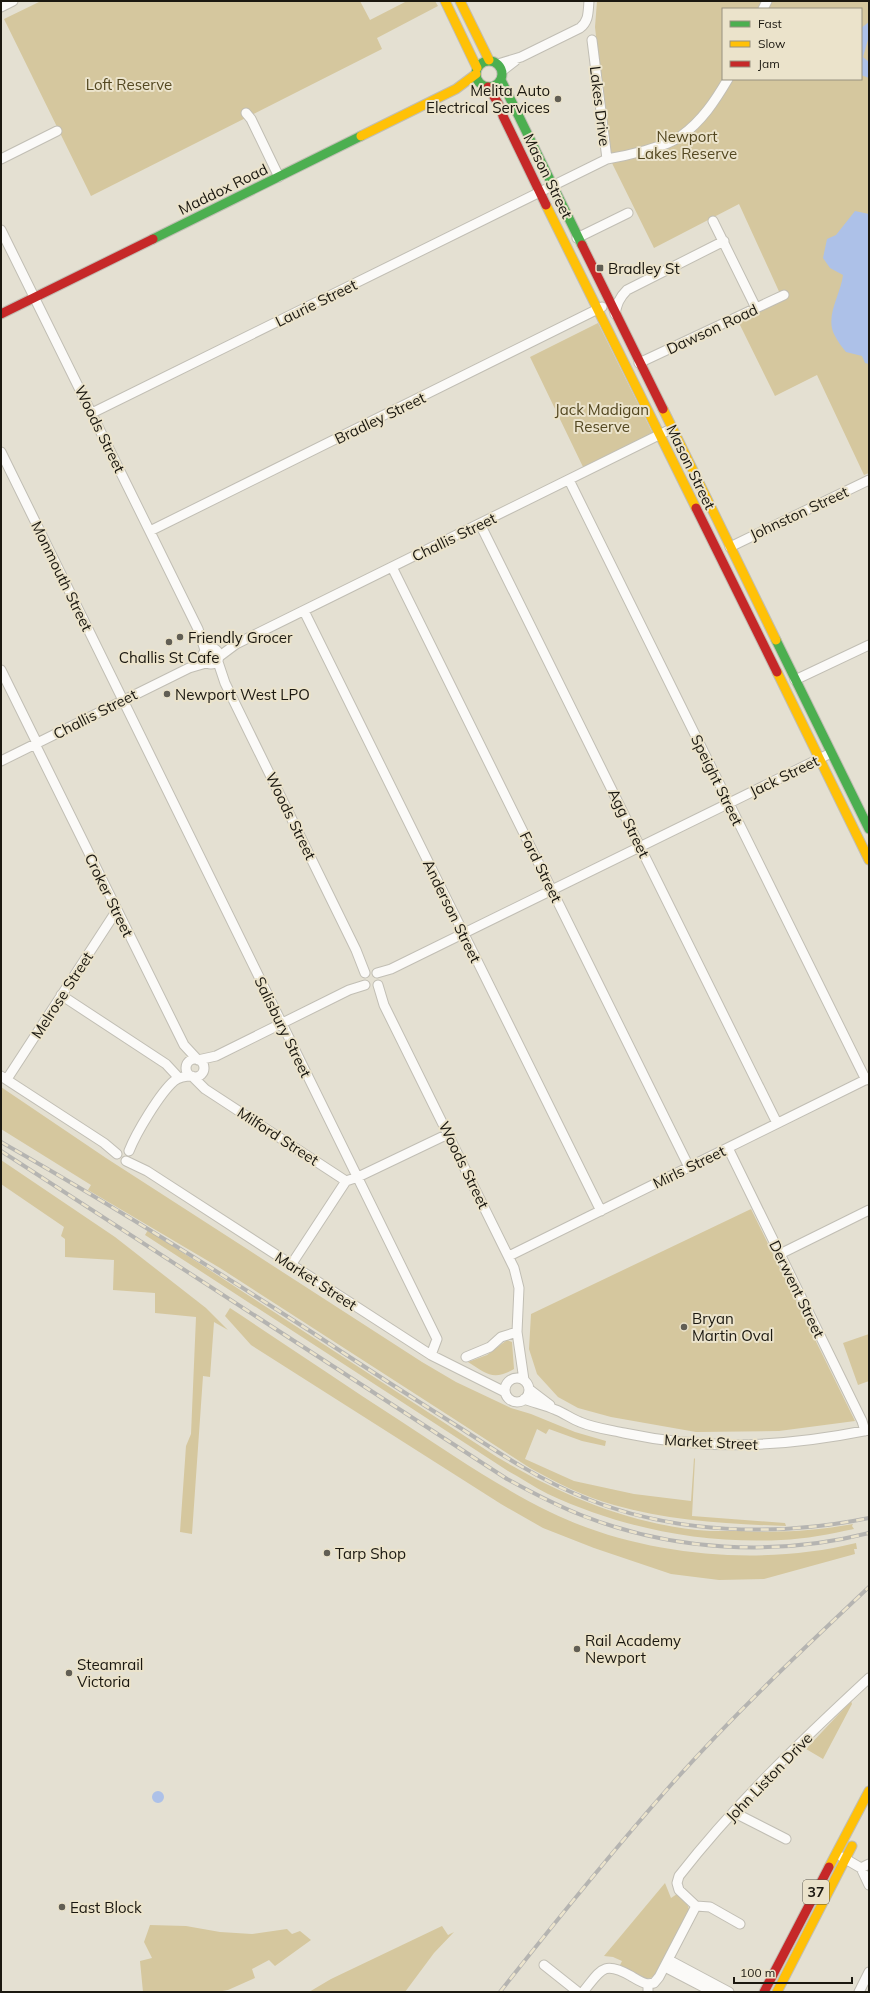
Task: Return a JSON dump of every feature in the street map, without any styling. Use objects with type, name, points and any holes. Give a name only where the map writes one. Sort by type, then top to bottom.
[{"type":"street","points":[[1,7],[13,1]]},
{"type":"street","points":[[446,1],[476,71]]},
{"type":"street","name":"Mason Street","points":[[460,1],[478,40],[498,69],[552,186],[615,316],[831,752],[865,813],[869,829]]},
{"type":"street","points":[[498,69],[586,24],[588,20],[589,1]]},
{"type":"street","name":"Lakes Drive","points":[[540,192],[607,159],[592,40]]},
{"type":"street","name":"Maddox Road","points":[[1,314],[456,89],[476,71],[482,62],[498,69],[496,85],[456,89]]},
{"type":"street","name":"Mason Street","points":[[476,71],[484,86],[499,104],[503,116],[540,192],[869,860]]},
{"type":"street","points":[[607,159],[641,151],[680,137],[707,112],[727,80]]},
{"type":"street","points":[[246,113],[251,119],[279,177]]},
{"type":"street","points":[[1,159],[57,131]]},
{"type":"street","name":"Laurie Street","points":[[92,413],[540,192]]},
{"type":"street","points":[[577,238],[628,213]]},
{"type":"street","points":[[714,221],[756,308]]},
{"type":"street","name":"Woods Street","points":[[1,230],[356,950],[509,1256],[517,1277],[519,1288],[517,1332],[524,1380]]},
{"type":"street","points":[[615,316],[617,304],[621,296],[627,290],[724,241]]},
{"type":"street","name":"Dawson Road","points":[[639,363],[784,295]]},
{"type":"street","name":"Bradley Street","points":[[150,531],[598,310],[609,302]]},
{"type":"street","name":"Challis Street","points":[[1,761],[671,429]]},
{"type":"street","name":"Monmouth Street","points":[[1,452],[122,700]]},
{"type":"street","name":"Speight Street","points":[[568,480],[867,1079]]},
{"type":"street","name":"Johnston Street","points":[[730,546],[869,480]]},
{"type":"street","name":"Agg Street","points":[[480,524],[777,1123]]},
{"type":"street","name":"Ford Street","points":[[392,567],[689,1167]]},
{"type":"street","name":"Anderson Street","points":[[304,611],[601,1211]]},
{"type":"street","points":[[796,680],[869,645]]},
{"type":"street","name":"Croker Street","points":[[1,670],[184,1045],[197,1060]]},
{"type":"street","name":"Salisbury Street","points":[[122,700],[437,1339],[431,1355]]},
{"type":"street","name":"Jack Street","points":[[197,1060],[216,1056],[282,1025],[371,979],[831,752]]},
{"type":"street","name":"Melrose Street","points":[[4,1077],[61,995],[117,910]]},
{"type":"street","points":[[61,995],[162,1060],[177,1076],[198,1076],[203,1071]]},
{"type":"street","name":"Croker Street","points":[[184,1045],[187,1064]]},
{"type":"street","name":"Jack Street","points":[[203,1071],[216,1056]]},
{"type":"street","points":[[124,1153],[166,1090],[169,1080],[177,1076],[191,1060],[197,1060],[203,1064],[204,1081],[210,1092]]},
{"type":"street","points":[[187,1064],[186,1071],[192,1076]]},
{"type":"street","name":"Milford Street","points":[[192,1076],[203,1088],[346,1181]]},
{"type":"street","name":"Market Street","points":[[4,1077],[104,1143],[124,1153],[147,1171],[431,1355],[479,1380],[490,1383],[505,1392]]},
{"type":"street","name":"Mirls Street","points":[[509,1256],[867,1079]]},
{"type":"street","points":[[291,1265],[346,1181],[358,1177],[448,1134]]},
{"type":"street","name":"Derwent Street","points":[[728,1148],[867,1431]]},
{"type":"street","points":[[780,1254],[869,1210]]},
{"type":"street","points":[[466,1357],[490,1347],[501,1337],[517,1332]]},
{"type":"street","name":"Woods Street","points":[[511,1380],[520,1359]]},
{"type":"street","points":[[511,1380],[524,1380],[529,1389],[524,1399],[513,1400],[505,1392],[511,1380]]},
{"type":"street","name":"Market Street","points":[[490,1383],[511,1380]]},
{"type":"street","name":"Market Street","points":[[529,1389],[556,1410]]},
{"type":"street","name":"Market Street","points":[[524,1399],[556,1410],[580,1422],[613,1431],[641,1437],[698,1444],[778,1444],[818,1440],[867,1431]]},
{"type":"street","name":"John Liston Drive","points":[[696,1906],[691,1899],[681,1892],[677,1883],[679,1876],[735,1812],[795,1748],[869,1678]]},
{"type":"street","name":"37","points":[[764,1992],[869,1791]]},
{"type":"street","points":[[735,1812],[786,1839]]},
{"type":"street","name":"37","points":[[777,1992],[858,1835]]},
{"type":"street","points":[[836,1854],[865,1866],[869,1885]]},
{"type":"street","points":[[583,1992],[597,1974],[605,1969],[615,1968],[648,1988],[658,1980],[696,1906],[710,1907],[740,1924]]},
{"type":"street","points":[[667,1963],[712,1989],[729,1992]]},
{"type":"street","points":[[544,1965],[578,1992]]},
{"type":"street","points":[[859,1992],[869,1972]]},
{"type":"green space","name":"Loft Reserve","points":[[41,1],[360,1],[370,20],[407,1],[435,1],[438,6],[377,38],[382,49],[91,196],[4,19]]},
{"type":"green space","name":"Newport Lakes Reserve","points":[[597,1],[869,1],[869,473],[864,475],[817,375],[775,396],[738,321],[782,298],[739,204],[654,248],[609,157],[595,27]]},
{"type":"green space","name":"Jack Madigan Reserve","points":[[598,323],[654,436],[584,469],[530,357]]},
{"type":"green space","points":[[1,1087],[106,1158],[422,1362],[456,1382],[511,1408],[531,1414],[575,1432],[606,1441],[605,1446],[582,1441],[549,1429],[546,1434],[537,1429],[525,1459],[574,1481],[634,1494],[691,1501],[694,1458],[692,1516],[785,1523],[786,1526],[699,1521],[656,1515],[603,1502],[582,1494],[530,1468],[220,1268],[88,1190],[91,1185],[1,1129]]},
{"type":"green space","points":[[1,1160],[115,1237],[206,1308],[228,1330],[214,1322],[210,1377],[203,1376],[192,1534],[180,1532],[186,1446],[191,1434],[196,1317],[155,1313],[155,1293],[113,1290],[114,1260],[65,1257],[65,1239],[61,1236],[64,1227],[1,1184]]},
{"type":"green space","name":"Bryan Martin Oval","points":[[751,1209],[855,1421],[779,1431],[696,1432],[611,1417],[578,1408],[558,1397],[537,1374],[529,1349],[531,1314]]},
{"type":"green space","points":[[148,1230],[497,1457],[573,1496],[626,1516],[682,1528],[710,1531],[783,1532],[853,1524],[852,1526],[854,1529],[818,1536],[790,1539],[751,1541],[721,1539],[691,1536],[633,1525],[576,1506],[548,1494],[508,1471],[145,1235]]},
{"type":"green space","points":[[230,1308],[492,1480],[530,1502],[585,1527],[622,1539],[701,1553],[741,1555],[780,1554],[819,1550],[856,1543],[857,1549],[854,1549],[855,1554],[764,1579],[719,1580],[671,1574],[594,1548],[543,1528],[501,1504],[251,1345],[225,1316]]},
{"type":"green space","points":[[869,1334],[869,1381],[858,1385],[843,1343]]},
{"type":"green space","points":[[507,1340],[512,1342],[514,1369],[507,1373],[495,1375],[485,1373],[468,1362],[487,1355]]},
{"type":"green space","points":[[851,1701],[852,1704],[823,1759],[806,1749]]},
{"type":"green space","points":[[665,1883],[671,1898],[677,1894],[686,1901],[689,1909],[657,1972],[653,1977],[647,1979],[620,1965],[622,1961],[613,1957],[604,1956]]},
{"type":"green space","points":[[150,1925],[186,1926],[220,1932],[252,1934],[287,1929],[292,1934],[300,1931],[311,1940],[275,1966],[269,1960],[252,1969],[255,1978],[228,1990],[217,1992],[143,1992],[140,1961],[152,1958],[144,1942]]},
{"type":"green space","points":[[442,1926],[448,1935],[454,1932],[434,1953],[405,1992],[309,1992],[331,1979]]},
{"type":"water","points":[[869,22],[869,36],[863,57],[869,62],[869,78],[862,75],[862,27]]},
{"type":"water","points":[[855,211],[869,214],[869,364],[865,363],[862,356],[846,352],[835,336],[832,329],[832,313],[843,275],[830,268],[823,258],[827,239],[836,235]]},
{"type":"water","points":[[156,1791],[160,1791],[164,1797],[160,1803],[156,1803],[152,1799],[152,1795]]},
{"type":"railway","points":[[1,1142],[118,1211],[272,1306],[507,1458],[568,1491],[619,1510],[654,1519],[726,1529],[762,1530],[798,1528],[869,1518]]},
{"type":"railway","points":[[1,1151],[507,1479],[562,1507],[616,1527],[687,1543],[761,1547],[833,1541],[869,1533]]},
{"type":"railway","points":[[500,1992],[562,1914],[670,1786],[767,1684],[869,1587]]},
{"type":"traffic: fast","points":[[489,61],[498,65],[502,74],[498,83],[489,87],[480,83],[476,74],[480,65],[489,61]]},
{"type":"traffic: fast","points":[[501,80],[582,245]]},
{"type":"traffic: fast","points":[[153,239],[361,136]]},
{"type":"traffic: fast","points":[[776,640],[869,829]]},
{"type":"traffic: slow","points":[[445,1],[477,68]]},
{"type":"traffic: slow","points":[[460,1],[489,60]]},
{"type":"traffic: slow","points":[[361,136],[456,89],[476,74]]},
{"type":"traffic: slow","points":[[546,205],[696,508]]},
{"type":"traffic: slow","points":[[663,409],[776,640]]},
{"type":"traffic: slow","points":[[777,672],[869,860]]},
{"type":"traffic: slow","points":[[829,1867],[869,1791]]},
{"type":"traffic: slow","points":[[777,1992],[852,1846]]},
{"type":"traffic: jam","points":[[488,87],[501,108],[503,116],[546,205]]},
{"type":"traffic: jam","points":[[1,314],[153,239]]},
{"type":"traffic: jam","points":[[582,245],[663,409]]},
{"type":"traffic: jam","points":[[696,508],[777,672]]},
{"type":"traffic: jam","points":[[764,1992],[829,1867]]},
{"type":"place","name":"Melita Auto Electrical Services","points":[[558,99]]},
{"type":"place","name":"Bradley St","points":[[600,268]]},
{"type":"place","name":"Friendly Grocer","points":[[180,637]]},
{"type":"place","name":"Challis St Cafe","points":[[169,642]]},
{"type":"place","name":"Newport West LPO","points":[[167,694]]},
{"type":"place","name":"Bryan Martin Oval","points":[[684,1327]]},
{"type":"place","name":"Tarp Shop","points":[[327,1553]]},
{"type":"place","name":"Rail Academy Newport","points":[[577,1649]]},
{"type":"place","name":"Steamrail Victoria","points":[[69,1673]]},
{"type":"place","name":"East Block","points":[[62,1907]]}]
